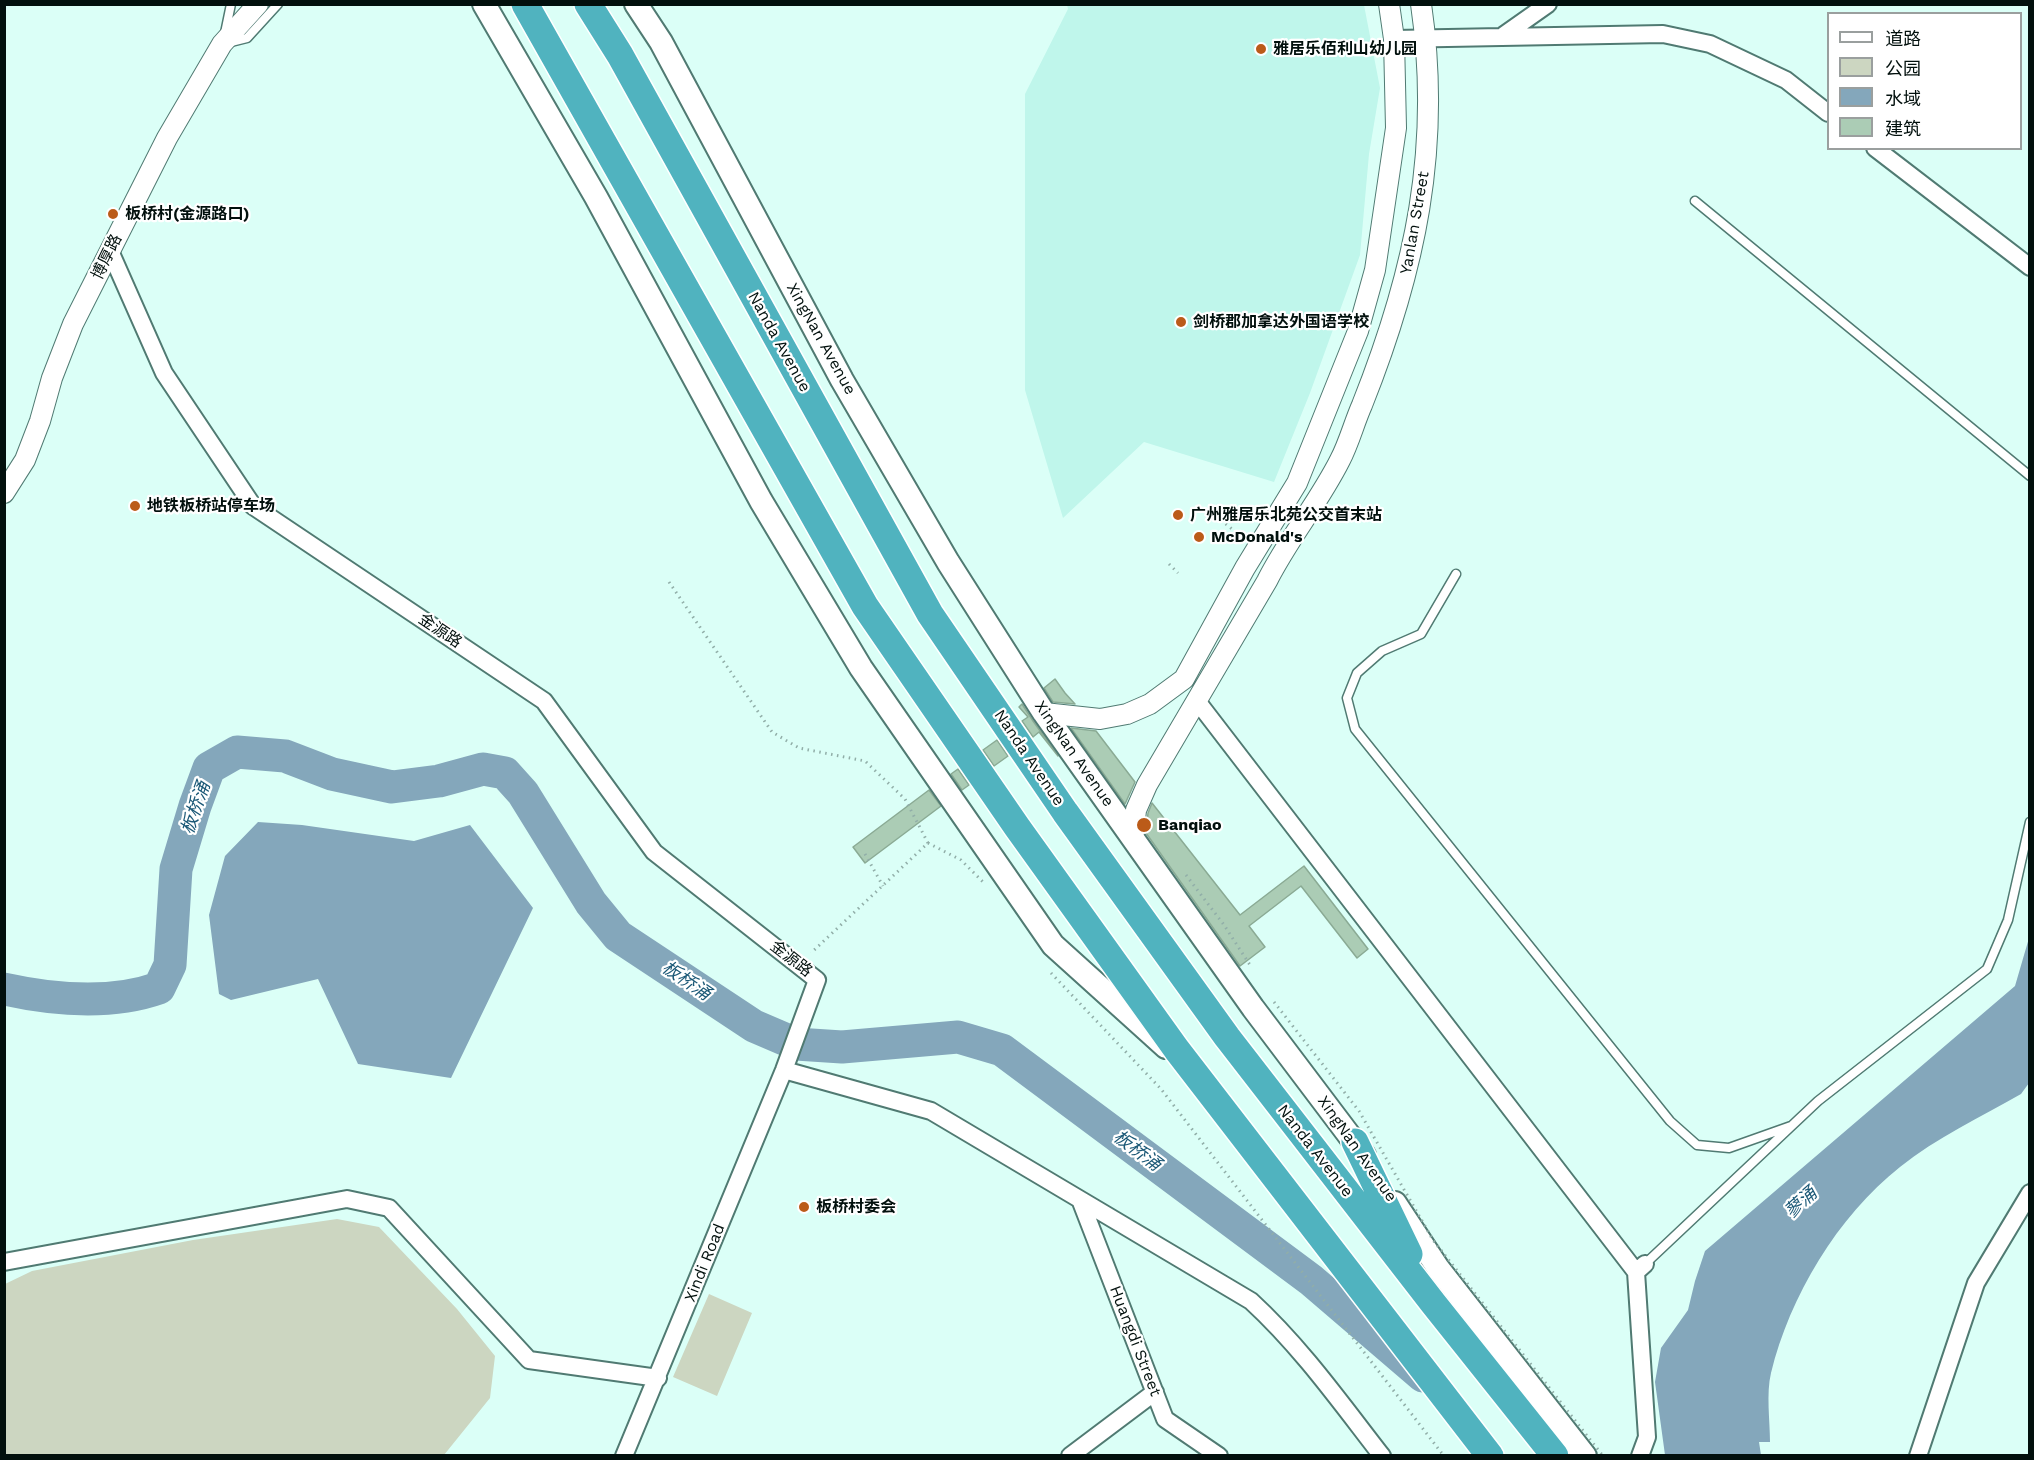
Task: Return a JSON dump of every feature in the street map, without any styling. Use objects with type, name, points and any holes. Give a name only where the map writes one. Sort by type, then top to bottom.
[{"type":"highway","points":[[525,4],[865,606],[1017,827],[1191,1069],[1490,1455]]},
{"type":"highway","name":"Nanda Avenue","points":[[588,4],[620,55],[930,614],[1065,812],[1227,1037],[1433,1303],[1555,1455]]},
{"type":"highway","points":[[610,4],[620,55]]},
{"type":"highway","points":[[1355,1142],[1433,1303]]},
{"type":"main road","points":[[484,4],[596,197],[761,501],[861,668],[1053,945],[1191,1069]]},
{"type":"main road","name":"XingNan Avenue","points":[[636,4],[661,42],[842,380],[948,562],[1044,713],[1133,839],[1263,1005],[1438,1268],[1585,1455]]},
{"type":"street","name":"博厚路","points":[[4,493],[25,460],[40,421],[52,378],[74,324],[167,138],[222,44],[258,4]]},
{"type":"street","name":"Yanlan Street","points":[[1044,713],[1100,719],[1127,714],[1150,704],[1184,679],[1245,568],[1297,483],[1358,332],[1375,270],[1396,128],[1394,39],[1389,4]]},
{"type":"street","name":"Yanlan Street","points":[[1133,839],[1136,810],[1147,785],[1268,581],[1282,551],[1341,460],[1379,362],[1405,283],[1423,199],[1428,129],[1426,36],[1421,4]]},
{"type":"street","points":[[1504,35],[1548,4]]},
{"type":"street","points":[[1394,39],[1426,36],[1663,34],[1710,44],[1786,80],[1827,112]]},
{"type":"street","points":[[1878,150],[2030,267]]},
{"type":"street","name":"金源路","points":[[110,251],[164,373],[253,506],[544,701],[654,852],[817,980]]},
{"type":"street","points":[[1335,389],[1364,400]]},
{"type":"street","points":[[1245,568],[1268,581]]},
{"type":"street","points":[[1197,701],[1641,1268],[1647,1437],[1640,1455]]},
{"type":"street","name":"Xindi Road","points":[[624,1455],[658,1378],[784,1070],[817,980]]},
{"type":"street","points":[[784,1070],[931,1111],[1081,1202],[1198,1267],[1251,1301],[1293,1343],[1382,1455]]},
{"type":"street","points":[[1918,1455],[1976,1283],[2030,1193]]},
{"type":"street","points":[[4,1262],[347,1199],[389,1208],[529,1360],[658,1378]]},
{"type":"street","name":"Huangdi Street","points":[[1081,1202],[1165,1419],[1219,1455]]},
{"type":"street","points":[[1070,1455],[1155,1392]]},
{"type":"lane","points":[[231,4],[222,44],[247,38],[278,4]]},
{"type":"lane","points":[[1695,201],[2030,476]]},
{"type":"lane","points":[[1456,574],[1421,634],[1382,651],[1357,673],[1347,698],[1355,729],[1670,1121],[1697,1145],[1729,1148],[1791,1126]]},
{"type":"lane","points":[[1641,1268],[1818,1101],[1987,969],[2008,920],[2030,822]]},
{"type":"path","points":[[1221,520],[1258,550]]},
{"type":"path","points":[[1169,564],[1178,573]]},
{"type":"path","points":[[669,582],[772,732],[799,748],[865,760],[905,799],[928,843],[961,860],[986,885]]},
{"type":"path","points":[[798,965],[928,843]]},
{"type":"path","points":[[865,854],[883,886]]},
{"type":"path","points":[[1044,966],[1161,1089],[1444,1455]]},
{"type":"path","points":[[1263,1005],[1359,1111],[1433,1240],[1603,1455]]},
{"type":"shaded area","name":"剑桥郡加拿达外国语学校","points":[[1067,5],[1364,5],[1380,88],[1369,154],[1360,255],[1310,393],[1274,482],[1144,442],[1063,518],[1025,390],[1025,94],[1068,9]]},
{"type":"green space","points":[[337,1219],[379,1227],[457,1309],[495,1356],[490,1398],[444,1455],[5,1455],[5,1284],[32,1271],[193,1240]]},
{"type":"green space","points":[[709,1294],[752,1313],[717,1396],[673,1377]]},
{"type":"water","points":[[258,822],[302,825],[414,841],[470,825],[533,908],[451,1078],[358,1064],[318,979],[231,1000],[219,994],[209,915],[225,856]]},
{"type":"water","name":"蓼涌","points":[[2029,938],[2029,1083],[2021,1094],[1944,1137],[1900,1167],[1856,1209],[1837,1234],[1804,1287],[1779,1344],[1771,1373],[1768,1398],[1770,1442],[1759,1442],[1761,1455],[1665,1455],[1655,1382],[1661,1348],[1688,1310],[1705,1251],[2015,986]]},
{"type":"building","points":[[1055,679],[1075,704],[1053,702],[1044,688]]},
{"type":"building","points":[[1022,704],[1058,756],[1039,732],[1033,737],[1022,721],[1028,717],[1019,707]]},
{"type":"building","points":[[1071,728],[1096,731],[1135,782],[1125,804]]},
{"type":"building","points":[[997,740],[1008,756],[994,766],[983,750]]},
{"type":"building","points":[[958,769],[969,785],[962,790],[951,774]]},
{"type":"building","points":[[929,790],[941,806],[865,863],[853,847]]},
{"type":"building","points":[[1152,803],[1240,915],[1304,866],[1368,949],[1357,958],[1301,886],[1249,926],[1265,947],[1240,966],[1146,833],[1148,813]]},
{"type":"waterway","name":"板桥涌","points":[[4,989],[62,998],[102,999],[122,997],[159,988],[170,965],[176,869],[195,806],[209,768],[237,752],[285,756],[332,774],[392,787],[439,781],[483,769],[505,773],[523,793],[591,903],[618,936],[754,1026],[796,1044],[842,1047],[958,1037],[1002,1050],[1311,1280],[1423,1376]]},
{"type":"place","name":"雅居乐佰利山幼儿园","points":[[1261,49]]},
{"type":"place","name":"板桥村(金源路口)","points":[[113,214]]},
{"type":"place","name":"剑桥郡加拿达外国语学校","points":[[1181,322]]},
{"type":"place","name":"地铁板桥站停车场","points":[[135,506]]},
{"type":"place","name":"广州雅居乐北苑公交首末站","points":[[1178,515]]},
{"type":"place","name":"McDonald's","points":[[1199,537]]},
{"type":"place","name":"Banqiao","points":[[1144,825]]},
{"type":"place","name":"板桥村委会","points":[[804,1207]]}]
